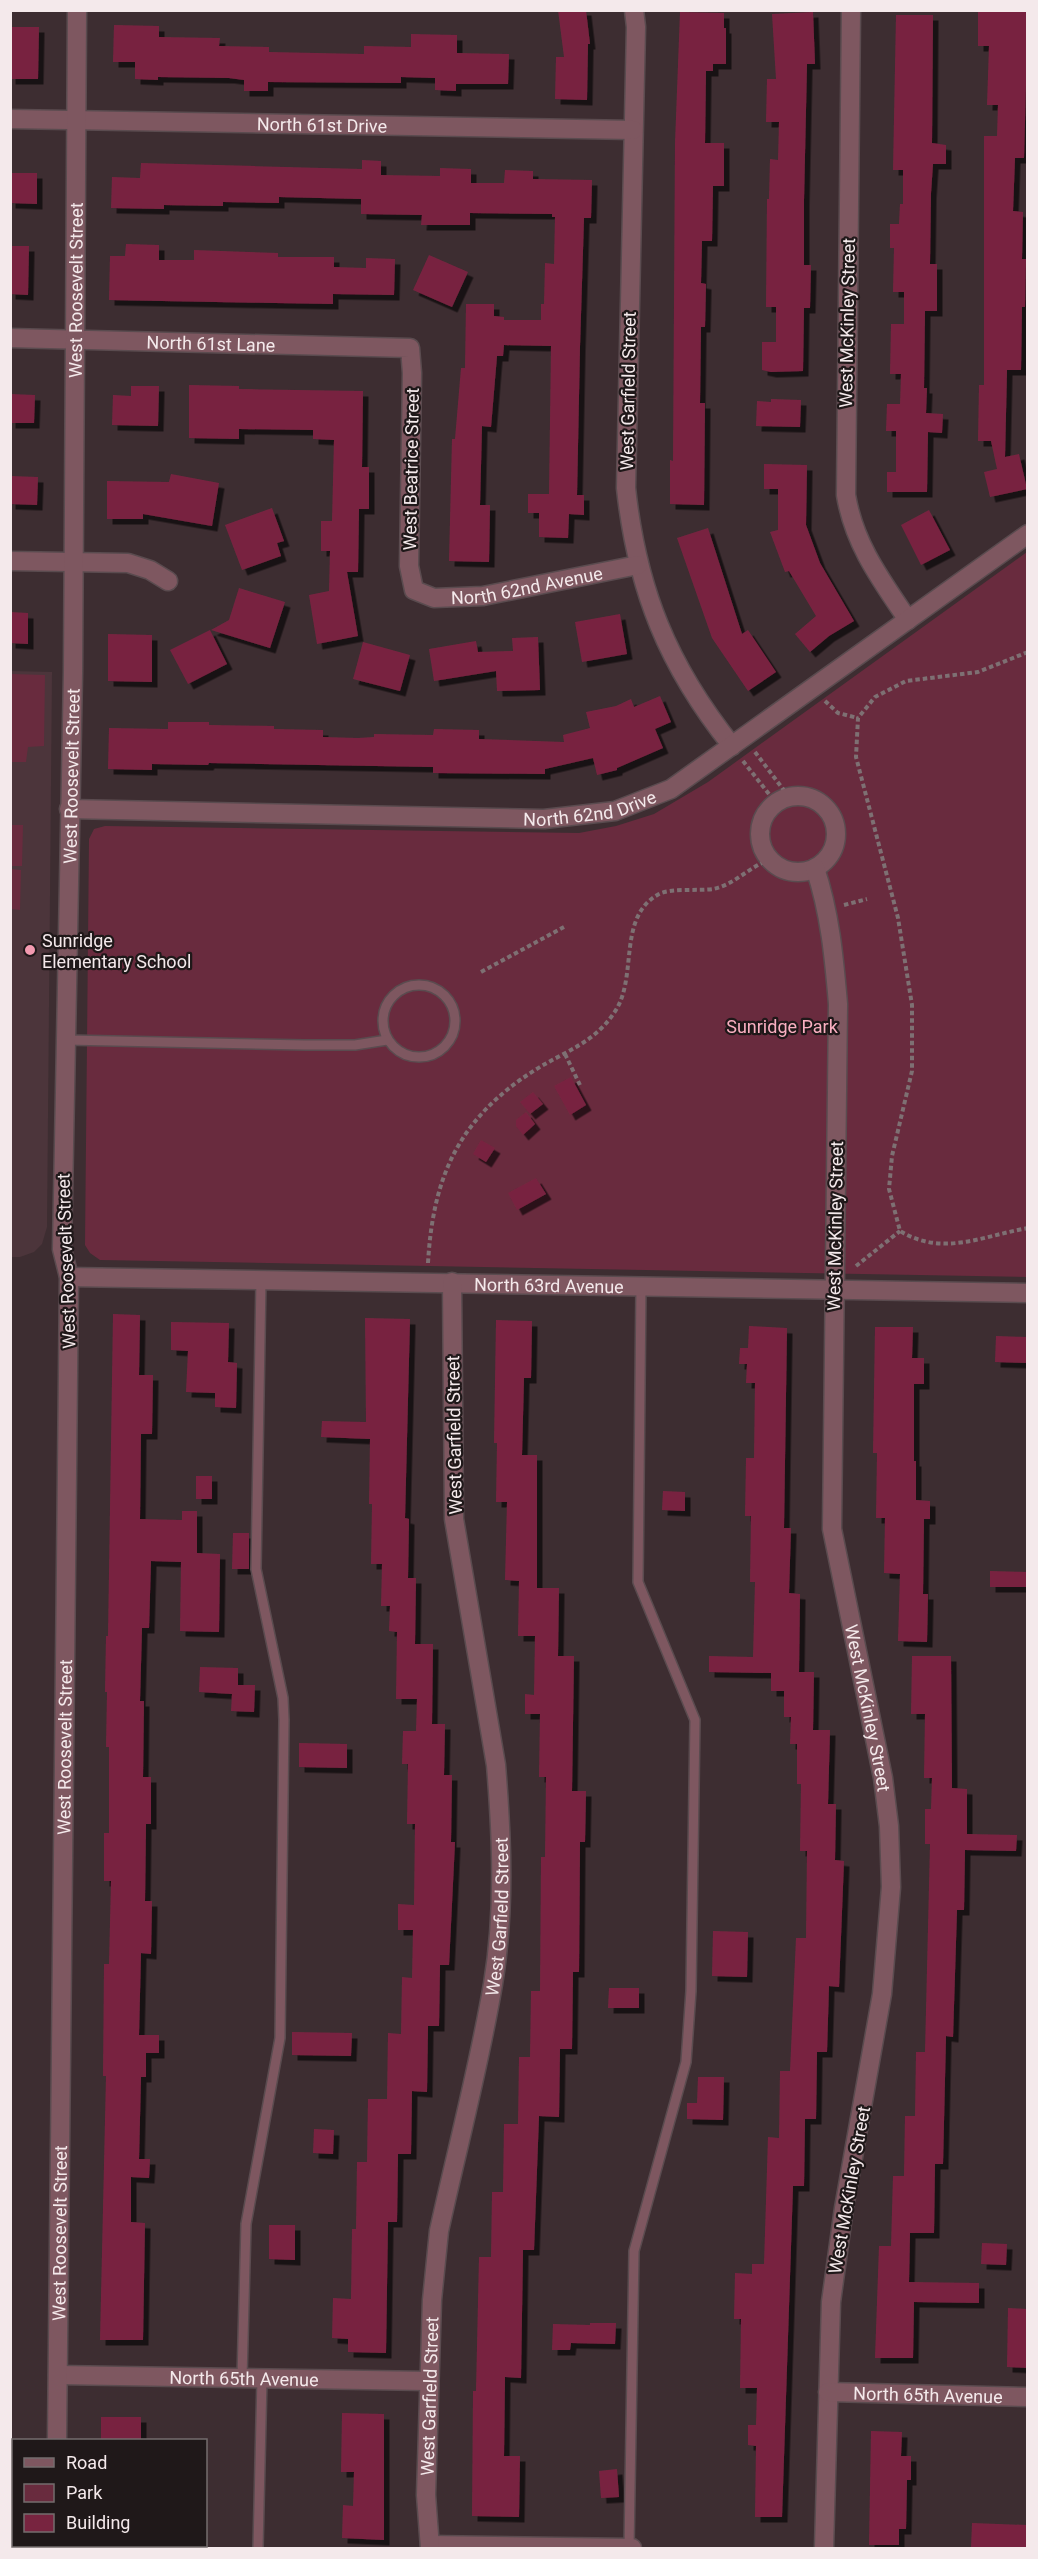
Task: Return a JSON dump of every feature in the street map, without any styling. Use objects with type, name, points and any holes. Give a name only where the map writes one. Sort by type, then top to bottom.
[{"type":"street","name":"West Roosevelt Street","points":[[57,2439],[69,1277],[62,1249],[73,563],[77,10]]},
{"type":"street","name":"West Garfield Street","points":[[634,10],[636,27],[626,489],[631,534],[638,565],[660,630],[699,703],[737,754]]},
{"type":"street","name":"West McKinley Street","points":[[851,10],[846,495],[850,516],[865,554],[908,620]]},
{"type":"street","name":"North 61st Drive","points":[[10,119],[633,130]]},
{"type":"street","name":"North 61st Lane","points":[[10,338],[410,348]]},
{"type":"street","name":"West Beatrice Street","points":[[410,348],[412,374],[409,566],[414,590]]},
{"type":"street","name":"North 62nd Drive","points":[[69,809],[570,817],[615,811],[671,789],[737,754],[908,620],[1028,534]]},
{"type":"street","points":[[10,561],[128,563],[150,570],[168,581]]},
{"type":"street","name":"North 62nd Avenue","points":[[414,590],[434,598],[483,596],[638,565]]},
{"type":"street","points":[[811,798],[820,803],[834,821],[835,843],[831,853],[815,868],[803,872],[791,872],[779,868],[769,860],[762,849],[759,837],[761,824],[766,812],[782,800],[811,798]]},
{"type":"street","name":"West McKinley Street","points":[[815,868],[828,910],[833,939],[838,1004],[832,1529],[883,1778],[889,1826],[891,1887],[888,1947],[876,2040],[836,2260],[831,2302],[824,2548]]},
{"type":"street","name":"North 63rd Avenue","points":[[69,1277],[1028,1293]]},
{"type":"street","name":"West Garfield Street","points":[[430,2547],[426,2494],[433,2269],[439,2231],[493,1983],[501,1897],[500,1812],[496,1765],[454,1519],[452,1282]]},
{"type":"street","name":"North 65th Avenue","points":[[58,2375],[429,2380]]},
{"type":"street","name":"North 65th Avenue","points":[[828,2392],[1028,2397]]},
{"type":"street","points":[[430,2547],[630,2548]]},
{"type":"lane","points":[[423,984],[434,987],[451,1003],[455,1015],[455,1027],[451,1039],[443,1049],[425,1057],[406,1056],[387,1040],[383,1029],[385,1006],[401,989],[423,984]]},
{"type":"lane","points":[[66,1040],[325,1045],[355,1045],[387,1040]]},
{"type":"lane","points":[[242,2378],[246,2224],[280,2038],[283,1698],[256,1569],[261,1280]]},
{"type":"lane","points":[[630,2548],[634,2251],[686,2062],[691,1991],[695,1720],[638,1582],[641,1286]]},
{"type":"lane","points":[[258,2548],[262,2378]]},
{"type":"path","points":[[1028,652],[978,672],[906,681],[875,698],[858,718],[856,757],[898,918],[912,1005],[912,1071],[892,1156],[889,1189],[900,1231],[915,1240],[948,1245],[1028,1228]]},
{"type":"path","points":[[824,701],[838,713],[858,718]]},
{"type":"path","points":[[755,752],[782,800]]},
{"type":"path","points":[[737,754],[782,800]]},
{"type":"path","points":[[428,1263],[435,1199],[450,1160],[495,1100],[534,1070],[596,1036],[615,1011],[627,987],[633,926],[648,904],[660,894],[715,888],[737,878],[754,865],[769,860]]},
{"type":"path","points":[[844,905],[867,899]]},
{"type":"path","points":[[481,972],[564,927]]},
{"type":"path","points":[[565,1054],[580,1085]]},
{"type":"path","points":[[856,1266],[900,1231]]},
{"type":"shaded area","name":"Sunridge Elementary School","points":[[11,671],[52,672],[47,1227],[42,1244],[34,1252],[20,1257],[11,1257]]},
{"type":"green space","name":"Sunridge Park","points":[[1027,552],[1027,1277],[100,1260],[90,1253],[85,1245],[89,839],[94,829],[105,826],[579,833],[616,826],[654,814],[708,782]]},
{"type":"green space","points":[[11,674],[45,675],[44,746],[28,747],[26,762],[11,762]]},
{"type":"green space","points":[[11,825],[23,825],[22,866],[11,866]]},
{"type":"green space","points":[[11,869],[21,870],[20,910],[11,909]]},
{"type":"building","points":[[558,10],[586,10],[590,44],[588,44],[587,100],[555,99],[556,57],[564,57]]},
{"type":"building","points":[[978,10],[1028,11],[1024,158],[1015,158],[1013,211],[1023,212],[1022,259],[1026,259],[1025,307],[1022,307],[1021,370],[1007,370],[1005,457],[1019,454],[1027,489],[990,497],[984,472],[997,469],[991,441],[978,441],[979,385],[984,385],[984,136],[997,136],[998,105],[987,105],[989,46],[978,46]]},
{"type":"building","points":[[680,12],[724,13],[724,28],[726,28],[726,64],[713,64],[713,71],[706,71],[705,143],[724,143],[724,186],[713,186],[712,241],[702,241],[701,283],[706,284],[705,327],[701,327],[700,403],[705,403],[704,505],[670,504],[670,460],[673,461],[675,143]]},
{"type":"building","points":[[813,12],[815,64],[807,64],[804,200],[804,265],[811,265],[810,308],[804,308],[803,371],[771,372],[762,370],[762,342],[776,342],[776,307],[766,307],[767,199],[769,199],[770,159],[778,160],[779,122],[766,122],[767,79],[776,79],[772,14]]},
{"type":"building","points":[[896,15],[933,15],[932,143],[946,145],[946,164],[933,164],[931,193],[930,264],[937,264],[937,311],[925,311],[924,388],[927,388],[926,413],[943,414],[942,433],[928,432],[927,492],[887,492],[887,472],[896,472],[896,431],[886,431],[887,404],[900,404],[901,374],[890,374],[891,324],[904,324],[904,292],[893,292],[894,248],[890,248],[890,224],[899,224],[900,204],[903,204],[903,170],[893,170]]},
{"type":"building","points":[[114,25],[159,26],[159,37],[220,38],[219,46],[269,47],[269,52],[364,54],[364,46],[411,47],[411,34],[457,35],[457,53],[509,54],[508,84],[456,84],[456,91],[435,90],[435,78],[401,77],[401,83],[268,82],[268,91],[244,91],[244,80],[229,78],[135,79],[135,62],[113,62]]},
{"type":"building","points":[[10,27],[39,27],[38,79],[10,79]]},
{"type":"building","points":[[362,160],[381,161],[381,175],[440,176],[440,168],[471,169],[471,183],[504,183],[505,170],[533,171],[533,179],[592,180],[591,218],[584,218],[580,346],[577,495],[584,495],[584,515],[569,514],[568,538],[539,537],[539,513],[528,513],[528,494],[549,494],[551,346],[504,345],[503,356],[497,356],[491,427],[482,426],[480,505],[490,505],[489,562],[449,561],[452,439],[455,439],[461,368],[465,368],[466,304],[494,304],[494,316],[504,317],[504,320],[541,320],[541,304],[544,304],[545,263],[554,264],[555,217],[552,217],[552,214],[470,213],[470,225],[421,225],[422,215],[361,214],[361,199],[279,197],[279,203],[223,202],[223,206],[164,205],[164,209],[111,208],[112,177],[140,178],[141,163],[362,169]]},
{"type":"building","points":[[10,173],[37,173],[37,204],[10,203]]},
{"type":"building","points":[[126,244],[159,245],[159,260],[194,260],[194,250],[278,253],[278,257],[334,257],[334,267],[366,268],[366,258],[395,259],[394,295],[333,294],[333,304],[109,300],[110,256],[125,256]]},
{"type":"building","points":[[10,246],[29,246],[28,295],[10,294]]},
{"type":"building","points":[[429,255],[468,272],[452,307],[413,290]]},
{"type":"building","points":[[189,385],[239,386],[239,389],[363,391],[362,467],[369,467],[369,509],[359,509],[358,572],[347,572],[358,636],[317,644],[309,595],[329,591],[330,551],[321,551],[321,521],[332,521],[334,440],[313,439],[313,430],[239,429],[239,439],[189,438]]},
{"type":"building","points":[[131,386],[159,386],[158,426],[112,425],[113,395],[131,396]]},
{"type":"building","points":[[10,394],[35,395],[34,423],[10,423]]},
{"type":"building","points":[[771,399],[801,400],[800,427],[756,426],[757,401],[771,402]]},
{"type":"building","points":[[764,464],[807,465],[806,525],[820,563],[854,621],[829,636],[810,652],[795,634],[816,616],[789,571],[785,572],[770,532],[778,530],[778,489],[764,489]]},
{"type":"building","points":[[171,474],[219,483],[212,526],[143,514],[143,519],[107,519],[107,481],[169,482]]},
{"type":"building","points":[[10,476],[38,477],[37,505],[10,504]]},
{"type":"building","points":[[272,508],[284,541],[277,543],[281,556],[242,570],[225,525]]},
{"type":"building","points":[[929,510],[950,550],[921,565],[901,525]]},
{"type":"building","points":[[708,528],[742,634],[748,630],[776,672],[748,691],[712,638],[677,538]]},
{"type":"building","points":[[239,588],[285,602],[270,648],[211,630],[229,620]]},
{"type":"building","points":[[10,612],[28,613],[28,644],[10,643]]},
{"type":"building","points":[[620,614],[627,654],[582,662],[575,622]]},
{"type":"building","points":[[210,630],[227,664],[188,684],[170,650]]},
{"type":"building","points":[[108,634],[152,635],[152,682],[108,681]]},
{"type":"building","points":[[538,637],[540,690],[497,691],[496,671],[434,681],[429,649],[476,641],[478,652],[513,651],[512,638]]},
{"type":"building","points":[[363,642],[410,655],[400,691],[353,679]]},
{"type":"building","points":[[660,696],[671,722],[655,729],[663,748],[617,768],[617,770],[597,775],[593,758],[545,769],[545,774],[433,773],[433,767],[209,763],[208,765],[152,764],[152,770],[108,769],[109,728],[168,729],[168,722],[209,722],[209,725],[274,726],[274,729],[323,730],[323,737],[358,738],[374,737],[374,734],[433,735],[434,729],[479,730],[479,739],[564,742],[563,735],[590,728],[586,712],[616,706],[631,699],[634,707]]},
{"type":"building","points":[[571,1077],[586,1105],[570,1115],[554,1086]]},
{"type":"building","points":[[533,1092],[543,1104],[530,1114],[520,1102]]},
{"type":"building","points":[[526,1112],[535,1124],[523,1135],[516,1126],[516,1120]]},
{"type":"building","points":[[481,1140],[495,1148],[486,1162],[473,1154]]},
{"type":"building","points":[[536,1178],[546,1194],[517,1210],[508,1193]]},
{"type":"building","points":[[113,1314],[140,1315],[139,1375],[153,1375],[152,1434],[141,1434],[140,1519],[182,1520],[182,1511],[197,1511],[197,1553],[220,1554],[219,1632],[180,1631],[181,1562],[151,1561],[149,1628],[142,1628],[140,1701],[144,1701],[143,1777],[151,1777],[151,1824],[146,1824],[145,1901],[152,1901],[151,1954],[141,1953],[139,2035],[159,2035],[159,2053],[146,2053],[146,2077],[141,2077],[139,2159],[150,2159],[149,2178],[131,2177],[131,2222],[145,2223],[143,2340],[100,2340],[106,2076],[103,2076],[104,1964],[109,1964],[111,1881],[104,1881],[104,1833],[109,1833],[109,1747],[106,1747],[107,1692],[105,1692],[106,1636],[108,1636]]},
{"type":"building","points":[[365,1318],[410,1319],[405,1518],[409,1519],[408,1578],[416,1578],[415,1644],[433,1644],[432,1724],[445,1724],[444,1775],[452,1775],[451,1842],[455,1842],[449,1965],[440,1965],[439,2026],[428,2026],[427,2092],[412,2091],[411,2154],[398,2154],[397,2222],[388,2222],[386,2353],[348,2352],[348,2339],[332,2338],[333,2298],[351,2299],[352,2229],[356,2229],[357,2162],[367,2162],[368,2099],[387,2099],[388,2033],[401,2034],[402,1977],[412,1978],[413,1930],[398,1930],[398,1904],[414,1905],[415,1824],[407,1824],[408,1764],[402,1764],[403,1731],[416,1731],[417,1699],[396,1699],[397,1632],[389,1631],[390,1606],[381,1606],[382,1564],[371,1564],[370,1439],[321,1437],[322,1421],[366,1422]]},
{"type":"building","points":[[496,1320],[532,1321],[531,1378],[524,1378],[522,1455],[537,1455],[537,1588],[559,1588],[558,1656],[574,1656],[572,1791],[586,1791],[585,1842],[580,1842],[579,1972],[573,1972],[572,2049],[560,2049],[559,2117],[539,2116],[534,2250],[523,2250],[521,2378],[505,2377],[504,2456],[520,2456],[519,2517],[472,2516],[473,2391],[476,2391],[479,2257],[491,2257],[492,2192],[503,2192],[504,2124],[518,2124],[519,2057],[530,2057],[531,1991],[540,1991],[541,1857],[545,1857],[546,1777],[539,1777],[540,1714],[525,1714],[525,1694],[534,1695],[535,1636],[518,1636],[519,1581],[505,1580],[507,1502],[496,1502],[497,1443],[494,1443]]},
{"type":"building","points":[[171,1322],[229,1323],[228,1362],[237,1363],[236,1408],[215,1407],[215,1393],[186,1392],[188,1351],[171,1350]]},
{"type":"building","points":[[749,1326],[787,1328],[784,1528],[791,1528],[789,1593],[800,1594],[799,1672],[814,1672],[813,1730],[830,1730],[828,1804],[836,1804],[835,1860],[844,1861],[839,1987],[829,1986],[827,2052],[817,2052],[816,2119],[805,2119],[804,2186],[793,2186],[782,2517],[755,2517],[756,2446],[748,2445],[748,2425],[756,2425],[757,2388],[740,2388],[741,2319],[734,2319],[735,2273],[752,2274],[752,2264],[764,2264],[768,2137],[779,2138],[780,2071],[790,2071],[796,1938],[806,1938],[807,1851],[800,1851],[801,1784],[797,1784],[797,1744],[790,1744],[791,1717],[784,1717],[784,1691],[771,1691],[771,1673],[709,1672],[709,1656],[753,1657],[755,1582],[750,1582],[751,1516],[745,1516],[746,1458],[754,1458],[755,1383],[746,1383],[747,1364],[739,1364],[740,1348],[748,1348]]},
{"type":"building","points":[[875,1327],[913,1327],[912,1358],[924,1358],[924,1384],[914,1384],[914,1461],[916,1461],[916,1500],[930,1501],[930,1519],[924,1519],[923,1594],[928,1594],[927,1642],[898,1641],[900,1574],[884,1573],[885,1518],[876,1518],[877,1453],[873,1453]]},
{"type":"building","points":[[996,1336],[1028,1337],[1028,1363],[995,1362]]},
{"type":"building","points":[[196,1476],[212,1476],[212,1499],[196,1499]]},
{"type":"building","points":[[663,1491],[685,1492],[685,1511],[662,1510]]},
{"type":"building","points":[[233,1533],[249,1533],[249,1569],[232,1569]]},
{"type":"building","points":[[990,1571],[1028,1572],[1028,1587],[990,1587]]},
{"type":"building","points":[[912,1656],[951,1656],[952,1788],[967,1789],[967,1834],[1017,1835],[1016,1851],[965,1850],[964,1910],[957,1910],[953,2037],[946,2036],[943,2164],[935,2164],[934,2233],[910,2233],[909,2282],[979,2283],[979,2303],[914,2302],[913,2358],[875,2358],[879,2246],[891,2246],[893,2176],[904,2176],[905,2116],[915,2116],[916,2052],[925,2052],[930,1844],[925,1844],[925,1809],[931,1809],[932,1778],[924,1778],[925,1714],[911,1714]]},
{"type":"building","points":[[200,1667],[238,1668],[238,1685],[255,1685],[254,1712],[231,1711],[232,1694],[199,1692]]},
{"type":"building","points":[[299,1743],[347,1744],[347,1768],[299,1767]]},
{"type":"building","points":[[713,1931],[748,1932],[747,1977],[712,1976]]},
{"type":"building","points":[[609,1988],[639,1988],[639,2008],[608,2008]]},
{"type":"building","points":[[292,2032],[352,2033],[351,2056],[292,2055]]},
{"type":"building","points":[[698,2077],[724,2077],[723,2120],[687,2119],[687,2103],[697,2103]]},
{"type":"building","points":[[314,2129],[334,2130],[333,2154],[313,2153]]},
{"type":"building","points":[[269,2225],[295,2225],[295,2260],[269,2259]]},
{"type":"building","points":[[982,2243],[1007,2244],[1006,2265],[981,2264]]},
{"type":"building","points":[[1008,2308],[1028,2309],[1028,2368],[1007,2367]]},
{"type":"building","points":[[590,2323],[616,2323],[615,2344],[571,2343],[570,2350],[552,2350],[553,2324],[590,2325]]},
{"type":"building","points":[[342,2413],[384,2414],[384,2540],[342,2538],[343,2505],[353,2506],[354,2472],[341,2472]]},
{"type":"building","points":[[101,2417],[141,2417],[141,2439],[101,2439]]},
{"type":"building","points":[[871,2431],[902,2432],[901,2456],[911,2456],[911,2480],[907,2480],[906,2529],[899,2529],[899,2545],[869,2545]]},
{"type":"building","points":[[617,2469],[619,2497],[601,2498],[599,2471]]},
{"type":"building","points":[[972,2523],[1028,2525],[1027,2548],[971,2548]]},
{"type":"place","name":"Sunridge Elementary School","points":[[30,950]]}]
